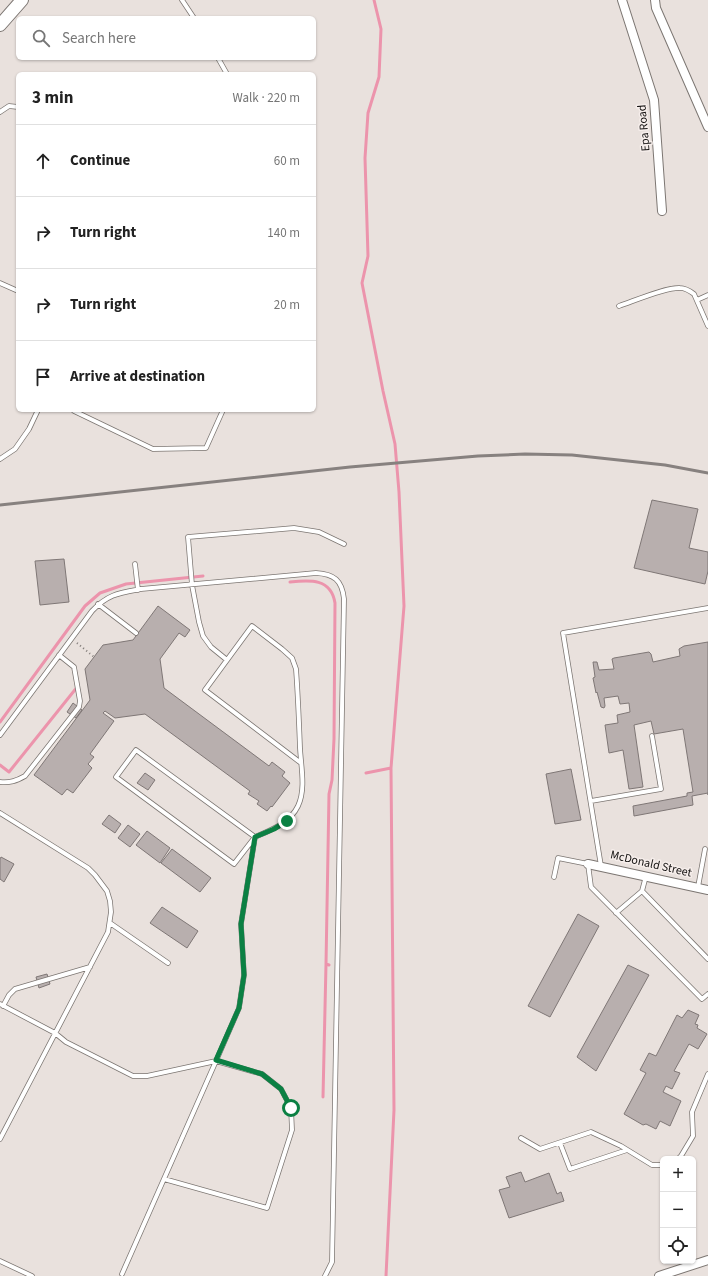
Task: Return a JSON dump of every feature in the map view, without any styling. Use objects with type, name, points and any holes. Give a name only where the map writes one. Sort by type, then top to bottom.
[{"type":"main road","points":[[0,25],[22,0]]},
{"type":"street","name":"Epa Road","points":[[622,0],[654,100],[662,211]]},
{"type":"street","points":[[655,0],[656,8],[708,127]]},
{"type":"street","name":"McDonald Street","points":[[588,864],[708,890]]},
{"type":"street","points":[[659,1276],[708,1260]]},
{"type":"lane","points":[[182,0],[193,16]]},
{"type":"lane","points":[[219,60],[226,72]]},
{"type":"lane","points":[[0,112],[9,106],[16,107]]},
{"type":"lane","points":[[0,283],[16,290]]},
{"type":"lane","points":[[619,306],[674,288],[681,288],[694,294],[708,326]]},
{"type":"lane","points":[[697,300],[708,295]]},
{"type":"lane","points":[[0,459],[15,449],[29,429],[37,412]]},
{"type":"lane","points":[[78,412],[153,449],[206,448],[222,412]]},
{"type":"lane","points":[[227,660],[211,647],[203,636],[192,585],[188,537],[294,528],[319,532],[344,544]]},
{"type":"lane","points":[[135,564],[138,590]]},
{"type":"lane","points":[[0,735],[71,639],[98,604],[104,599],[115,594],[138,590],[316,573],[325,573],[337,580],[343,592],[332,1262],[325,1276]]},
{"type":"lane","points":[[98,604],[136,633]]},
{"type":"lane","points":[[601,866],[562,633],[708,608]]},
{"type":"lane","points":[[255,837],[136,750],[116,777],[234,864],[255,837],[274,829],[287,821],[298,806],[303,791],[296,669],[292,658],[252,626],[205,690],[301,763]]},
{"type":"lane","points":[[0,782],[10,783],[18,781],[25,776],[79,707],[80,701],[74,667],[59,655]]},
{"type":"lane","points":[[590,801],[662,789],[652,736]]},
{"type":"lane","points":[[0,813],[88,868],[107,891],[111,912],[108,932],[0,1139]]},
{"type":"lane","points":[[122,1274],[239,1008],[244,975],[241,924],[255,837]]},
{"type":"lane","points":[[698,887],[704,849]]},
{"type":"lane","points":[[554,877],[558,858],[588,864],[591,887],[702,999],[708,994]]},
{"type":"lane","points":[[616,913],[642,891],[646,876]]},
{"type":"lane","points":[[642,891],[708,958]]},
{"type":"lane","points":[[110,923],[168,963]]},
{"type":"lane","points":[[90,967],[15,990],[9,995],[2,1005],[55,1033],[66,1042],[133,1076],[147,1076],[216,1060],[262,1074],[281,1089],[291,1108],[292,1130],[267,1208],[164,1179]]},
{"type":"lane","points":[[681,1156],[693,1136],[692,1112],[708,1074]]},
{"type":"lane","points":[[703,1086],[708,1089]]},
{"type":"lane","points":[[521,1138],[540,1149],[591,1132],[627,1150],[652,1165],[660,1165]]},
{"type":"lane","points":[[560,1142],[570,1170],[627,1150]]},
{"type":"lane","points":[[0,1261],[32,1276]]},
{"type":"path","points":[[71,639],[94,657]]},
{"type":"building","points":[[652,500],[698,509],[689,548],[708,552],[708,571],[705,584],[634,568]]},
{"type":"building","points":[[64,559],[69,602],[40,605],[35,561]]},
{"type":"building","points":[[158,606],[190,630],[185,637],[179,633],[160,659],[164,688],[269,766],[272,762],[285,772],[282,776],[290,783],[272,807],[271,806],[267,811],[257,804],[259,801],[248,794],[250,791],[145,714],[115,718],[105,711],[103,713],[114,721],[90,754],[94,757],[88,764],[92,768],[73,793],[67,789],[62,795],[34,775],[90,700],[85,669],[103,645],[133,640]]},
{"type":"building","points":[[708,642],[708,793],[692,796],[693,805],[634,816],[633,806],[687,796],[687,793],[693,792],[683,729],[654,734],[651,721],[634,725],[643,787],[629,789],[623,750],[609,753],[605,725],[618,723],[617,715],[630,712],[629,703],[620,704],[618,696],[604,698],[605,706],[604,708],[601,707],[593,678],[595,677],[593,662],[597,662],[599,670],[614,669],[612,659],[614,658],[649,652],[653,662],[680,656],[679,649],[684,646]]},
{"type":"building","points":[[73,703],[82,710],[76,718],[67,712]]},
{"type":"building","points":[[571,769],[581,820],[555,824],[546,774]]},
{"type":"building","points":[[145,773],[155,780],[148,790],[137,783]]},
{"type":"building","points":[[109,815],[121,824],[115,833],[102,824]]},
{"type":"building","points":[[128,825],[140,834],[130,847],[118,838]]},
{"type":"building","points":[[147,831],[170,848],[160,863],[136,845]]},
{"type":"building","points":[[172,849],[211,878],[200,892],[161,863]]},
{"type":"building","points":[[1,857],[14,864],[4,882],[0,879]]},
{"type":"building","points":[[162,907],[198,931],[187,948],[150,923]]},
{"type":"building","points":[[578,914],[599,926],[550,1017],[528,1006]]},
{"type":"building","points":[[628,965],[649,975],[596,1071],[577,1057]]},
{"type":"building","points":[[47,974],[50,984],[39,988],[36,977]]},
{"type":"building","points":[[688,1010],[699,1015],[695,1024],[698,1025],[697,1028],[707,1034],[698,1049],[689,1044],[674,1071],[680,1073],[672,1089],[666,1086],[663,1092],[681,1101],[670,1126],[660,1121],[656,1129],[646,1124],[643,1125],[624,1114],[646,1073],[640,1070],[649,1053],[656,1056],[677,1015],[682,1018]]},
{"type":"building","points":[[521,1172],[525,1182],[549,1173],[557,1194],[561,1192],[564,1201],[509,1218],[499,1190],[510,1187],[506,1177]]},
{"type":"waterway","points":[[374,0],[381,29],[379,77],[368,113],[365,158],[368,256],[362,283],[395,444],[399,492],[404,606],[391,768],[394,1110],[386,1276]]},
{"type":"waterway","points":[[0,722],[85,606],[100,593],[126,584],[203,576]]},
{"type":"waterway","points":[[290,582],[318,582],[329,589],[333,595],[335,603],[334,739],[332,780],[329,794],[326,964]]},
{"type":"waterway","points":[[0,765],[9,772],[78,686]]},
{"type":"waterway","points":[[366,773],[391,768]]},
{"type":"waterway","points":[[323,1097],[326,964],[329,965]]},
{"type":"railway","points":[[0,505],[350,467],[478,456],[525,454],[572,455],[665,465],[708,473]]},
{"type":"route","points":[[287,821],[274,829],[255,837],[241,924],[244,975],[239,1008],[216,1060],[262,1074],[281,1089],[291,1108]]}]
